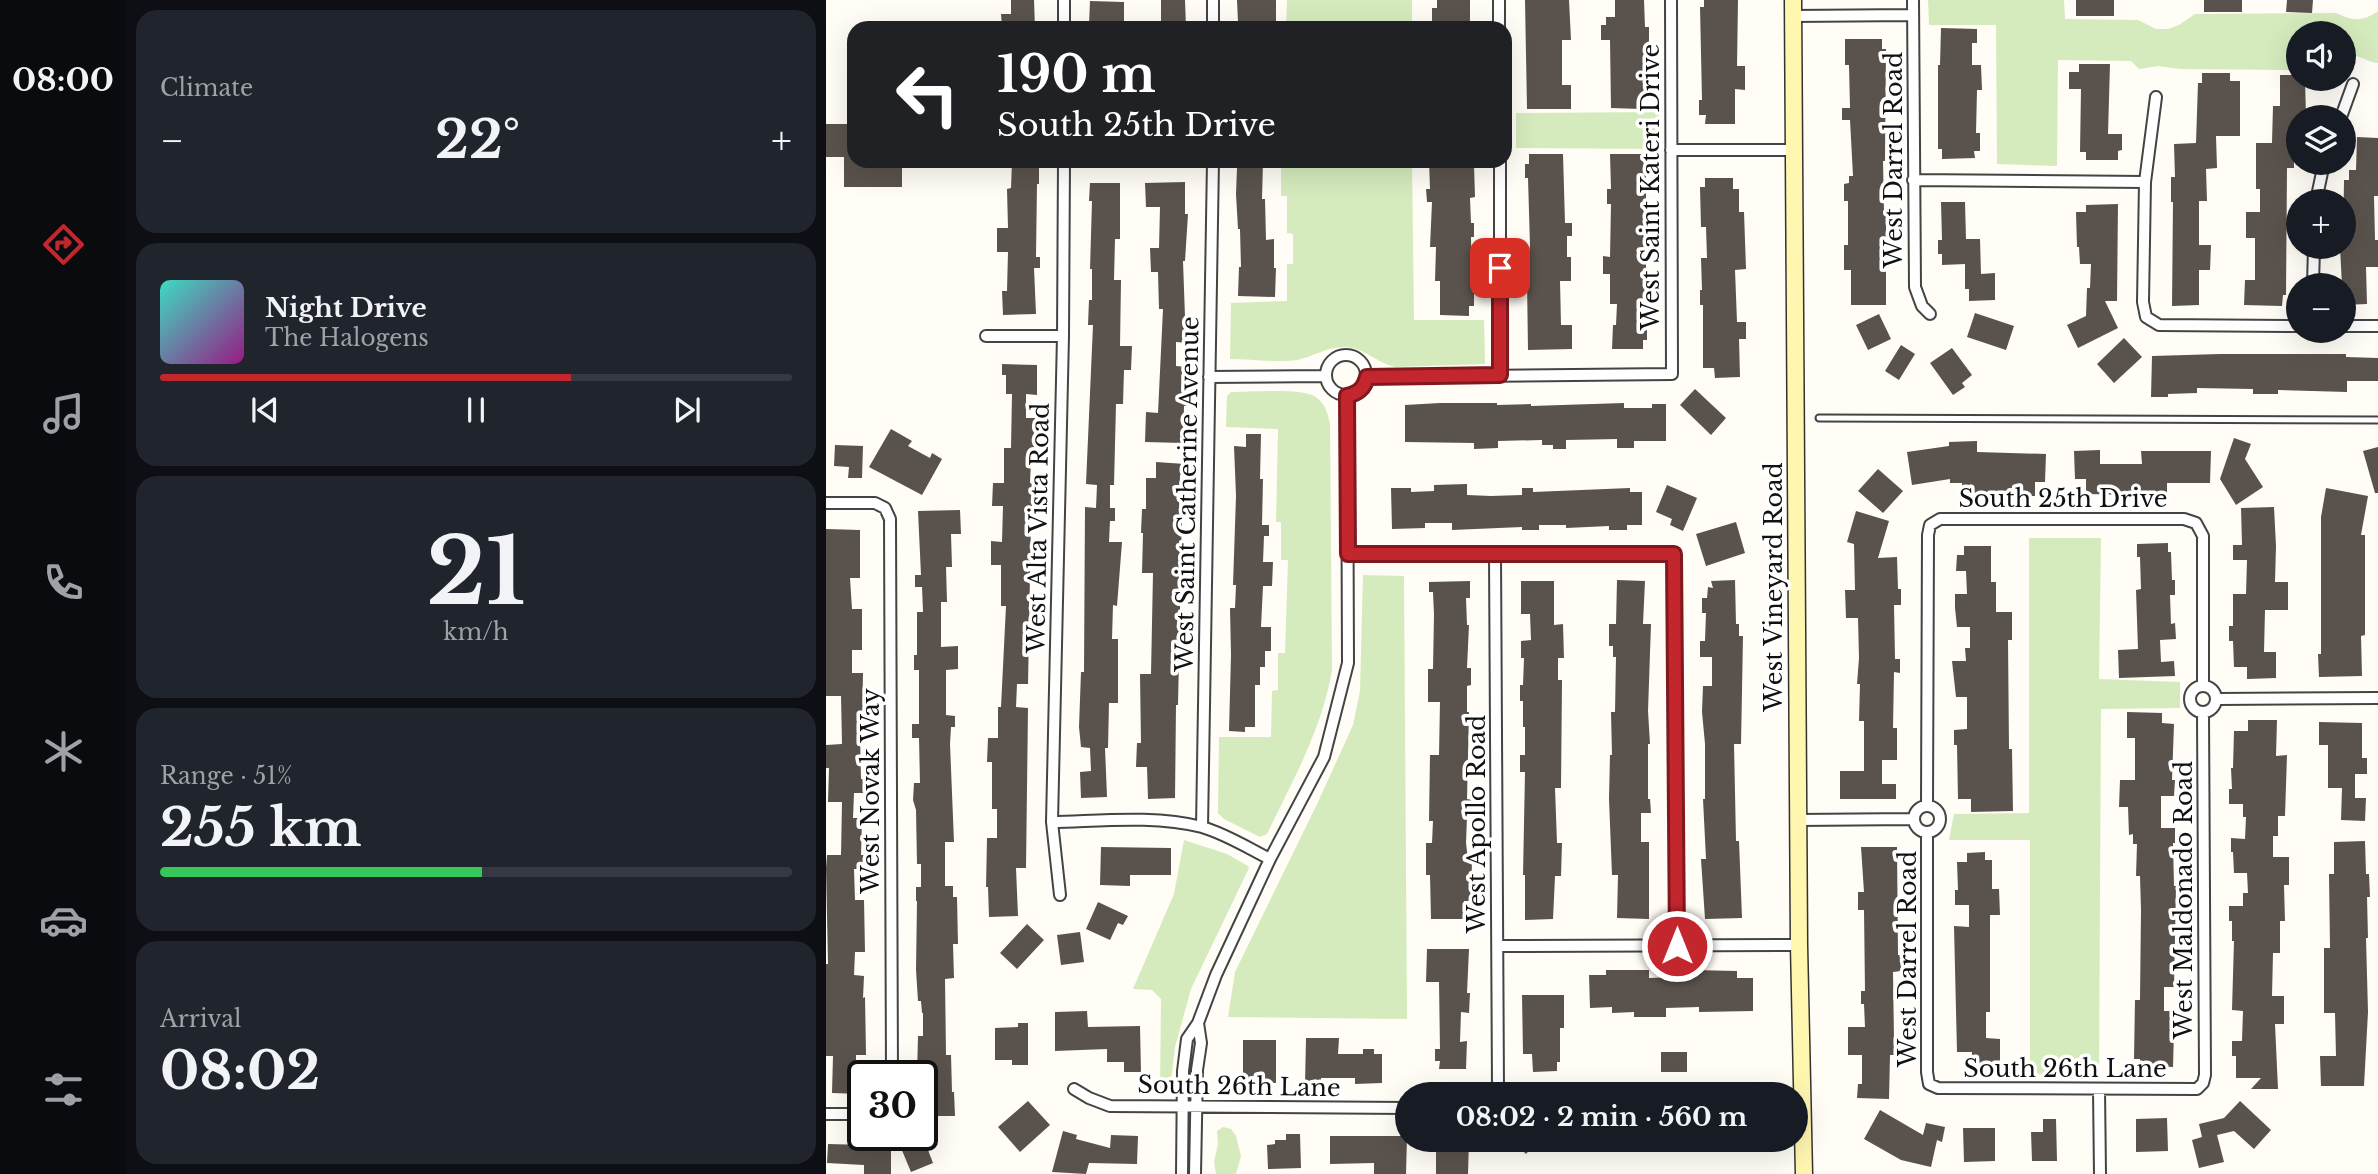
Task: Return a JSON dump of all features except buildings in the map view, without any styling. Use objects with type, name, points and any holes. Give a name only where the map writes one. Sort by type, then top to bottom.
[{"type":"street","points":[[1064,0],[1064,21]]},
{"type":"street","points":[[1213,0],[1213,21]]},
{"type":"street","points":[[1499,0],[1499,21]]},
{"type":"street","name":"West Saint Kateri Drive","points":[[1500,375],[1672,374],[1671,0]]},
{"type":"street","name":"West Darrel Road","points":[[1913,0],[1915,287],[1922,306],[1930,314]]},
{"type":"street","points":[[1793,8],[1913,15]]},
{"type":"street","name":"West Vineyard Road","points":[[1793,8],[1799,945],[1804,1174]]},
{"type":"street","points":[[2157,97],[2145,182],[2143,302],[2146,317],[2158,325],[2286,326]]},
{"type":"street","points":[[1671,150],[1794,150]]},
{"type":"street","name":"West Alta Vista Road","points":[[1060,895],[1052,822],[1063,336],[1064,168]]},
{"type":"street","name":"West Saint Catherine Avenue","points":[[1202,828],[1213,168]]},
{"type":"street","points":[[1367,377],[1500,375],[1500,168]]},
{"type":"street","points":[[1913,180],[2145,182]]},
{"type":"street","points":[[2356,326],[2378,326]]},
{"type":"street","points":[[986,336],[1063,336]]},
{"type":"street","points":[[1346,355],[1360,360],[1367,377],[1361,389],[1347,396],[1332,390],[1326,376],[1331,361],[1346,355]]},
{"type":"street","points":[[1209,377],[1326,376]]},
{"type":"street","points":[[1182,1174],[1183,1071],[1187,1039],[1198,1023],[1216,975],[1270,859],[1324,757],[1340,701],[1348,663],[1347,396]]},
{"type":"street","name":"West Novak Way","points":[[826,503],[875,503],[885,508],[890,519],[892,1060]]},
{"type":"street","name":"South 25th Drive","points":[[1930,525],[1940,519],[2184,519],[2196,523]]},
{"type":"street","name":"West Maldonado Road","points":[[2196,523],[2203,536],[2203,685],[2193,690],[2190,699],[2193,708],[2203,713],[2205,1075],[2200,1087]]},
{"type":"street","name":"West Darrel Road","points":[[1927,805],[1930,525]]},
{"type":"street","points":[[1348,554],[1674,554],[1677,946]]},
{"type":"street","name":"West Apollo Road","points":[[1495,554],[1498,1082]]},
{"type":"street","points":[[2203,685],[2214,690],[2217,699],[2214,708],[2203,713]]},
{"type":"street","points":[[2217,699],[2378,698]]},
{"type":"street","name":"West Darrel Road","points":[[1927,805],[1933,807],[1941,816],[1938,828],[1927,833],[1916,828],[1913,819],[1917,810],[1927,805]]},
{"type":"street","points":[[1798,820],[1913,819]]},
{"type":"street","points":[[1052,822],[1155,820],[1202,828],[1232,839],[1270,859]]},
{"type":"street","name":"West Darrel Road","points":[[1927,833],[1929,1084]]},
{"type":"street","points":[[1498,946],[1799,945]]},
{"type":"street","points":[[1195,1174],[1195,1107],[1201,1042],[1198,1023]]},
{"type":"street","name":"South 26th Lane","points":[[1929,1084],[1938,1088],[2194,1090],[2200,1087]]},
{"type":"street","name":"South 26th Lane","points":[[1074,1088],[1089,1098],[1110,1106],[1395,1108]]},
{"type":"street","points":[[2099,1089],[2099,1174]]},
{"type":"street","points":[[826,1114],[847,1114]]},
{"type":"lane","points":[[1819,418],[2378,420]]},
{"type":"green space","points":[[1287,0],[1412,0],[1412,21],[1286,21]]},
{"type":"green space","points":[[1928,0],[2064,0],[2065,19],[2138,20],[2156,29],[2179,25],[2195,14],[2336,13],[2357,19],[2378,11],[2378,63],[2356,56],[2356,21],[2286,21],[2286,70],[2180,69],[2158,66],[2139,69],[2131,61],[2058,60],[2057,166],[1997,164],[1996,25],[1929,25]]},
{"type":"green space","points":[[1659,112],[1659,149],[1516,148],[1516,113]]},
{"type":"green space","points":[[1281,168],[1412,168],[1414,320],[1484,320],[1485,364],[1396,367],[1345,347],[1297,360],[1230,359],[1231,303],[1287,301],[1287,264],[1293,264],[1293,234],[1287,233],[1287,196],[1281,196]]},
{"type":"green space","points":[[1287,391],[1314,396],[1327,412],[1330,424],[1332,670],[1321,713],[1306,754],[1267,834],[1260,837],[1224,819],[1218,813],[1219,737],[1271,737],[1272,691],[1278,690],[1278,653],[1285,653],[1288,560],[1281,560],[1281,522],[1276,522],[1278,429],[1226,427],[1227,396],[1231,392]]},
{"type":"green space","points":[[2029,538],[2101,538],[2099,679],[2180,682],[2180,708],[2101,709],[2099,1074],[2030,1074],[2030,840],[1949,840],[1954,814],[2029,813]]},
{"type":"green space","points":[[1363,575],[1404,576],[1407,1019],[1228,1017],[1235,972],[1353,725],[1360,691]]},
{"type":"green space","points":[[1184,840],[1227,854],[1249,868],[1191,989],[1175,1047],[1170,1089],[1160,1092],[1161,999],[1152,990],[1133,989],[1174,894]]},
{"type":"green space","points":[[1223,1127],[1231,1129],[1236,1136],[1241,1156],[1236,1174],[1216,1174],[1214,1162],[1218,1144],[1217,1131]]},
{"type":"route","points":[[1500,268],[1500,375],[1367,377],[1361,389],[1347,396],[1348,554],[1674,554],[1677,946]]}]
